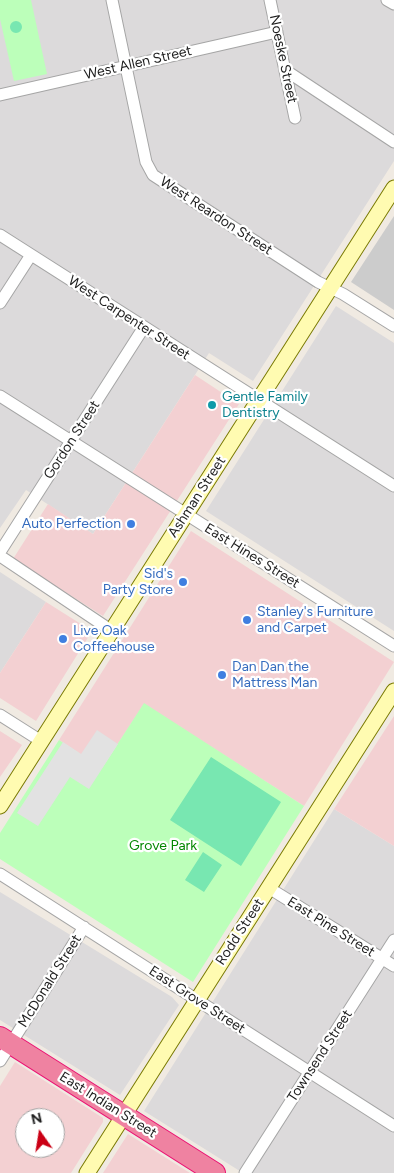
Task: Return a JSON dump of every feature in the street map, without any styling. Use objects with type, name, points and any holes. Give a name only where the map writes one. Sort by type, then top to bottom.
[{"type":"highway","name":"East Indian Street","points":[[5,1040],[215,1173]]},
{"type":"street","name":"West Reardon Street","points":[[112,0],[146,162],[153,175],[330,288],[394,326]]},
{"type":"street","name":"Noeske Street","points":[[270,0],[295,118]]},
{"type":"street","points":[[387,0],[394,4]]},
{"type":"street","name":"West Allen Street","points":[[0,95],[277,32]]},
{"type":"street","points":[[285,70],[394,142]]},
{"type":"street","name":"Ashman Street","points":[[0,806],[394,188]]},
{"type":"street","name":"West Carpenter Street","points":[[0,235],[394,486]]},
{"type":"street","points":[[0,303],[31,255]]},
{"type":"street","name":"Gordon Street","points":[[0,554],[144,327]]},
{"type":"street","name":"East Hines Street","points":[[0,396],[394,646]]},
{"type":"street","points":[[0,554],[112,631]]},
{"type":"street","name":"Rodd Street","points":[[87,1173],[394,691]]},
{"type":"street","points":[[0,715],[42,741]]},
{"type":"street","name":"East Grove Street","points":[[0,874],[394,1126]]},
{"type":"street","name":"East Pine Street","points":[[269,888],[394,966]]},
{"type":"street","name":"McDonald Street","points":[[0,1060],[5,1040],[84,927]]},
{"type":"street","name":"Townsend Street","points":[[245,1173],[394,940]]},
{"type":"shaded area","points":[[0,0],[394,0],[394,161],[253,381],[209,353],[93,534],[26,490],[0,528]]},
{"type":"shaded area","points":[[394,216],[394,310],[351,282]]},
{"type":"shaded area","points":[[336,306],[394,343],[394,631],[206,511]]},
{"type":"shaded area","points":[[195,375],[239,404],[103,616],[13,559],[48,504],[93,534]]},
{"type":"shaded area","points":[[191,531],[394,662],[304,806],[144,704],[102,768],[59,740]]},
{"type":"shaded area","points":[[0,572],[46,602],[0,673]]},
{"type":"shaded area","points":[[46,602],[92,631],[36,721],[0,698],[0,673]]},
{"type":"shaded area","points":[[394,716],[394,846],[334,809]]},
{"type":"shaded area","points":[[97,730],[118,744],[89,789],[70,777],[38,826],[17,813],[63,742],[81,754]]},
{"type":"shaded area","points":[[0,731],[22,745],[0,777]]},
{"type":"shaded area","points":[[334,809],[394,846],[394,1173],[243,1173],[144,1111]]},
{"type":"shaded area","points":[[0,892],[172,997],[179,1005],[120,1095],[0,1020]]},
{"type":"shaded area","points":[[15,1062],[103,1118],[103,1122],[71,1173],[0,1173],[0,1086]]},
{"type":"shaded area","points":[[128,1134],[190,1173],[103,1173]]},
{"type":"green space","points":[[0,0],[31,0],[47,74],[14,81],[0,19]]},
{"type":"green space","points":[[14,21],[18,21],[22,27],[18,33],[14,33],[10,29],[10,25]]},
{"type":"green space","name":"Grove Park","points":[[144,703],[304,806],[193,982],[0,859],[0,833],[59,740],[102,768]]},
{"type":"green space","points":[[211,757],[281,802],[241,866],[170,820]]},
{"type":"green space","points":[[203,852],[222,865],[204,892],[185,880]]},
{"type":"place","name":"Gentle Family Dentistry","points":[[212,405]]},
{"type":"place","name":"Auto Perfection","points":[[131,524]]},
{"type":"place","name":"Sid's Party Store","points":[[183,582]]},
{"type":"place","name":"Stanley's Furniture and Carpet","points":[[247,620]]},
{"type":"place","name":"Live Oak Coffeehouse","points":[[63,639]]},
{"type":"place","name":"Dan Dan the Mattress Man","points":[[222,675]]}]
